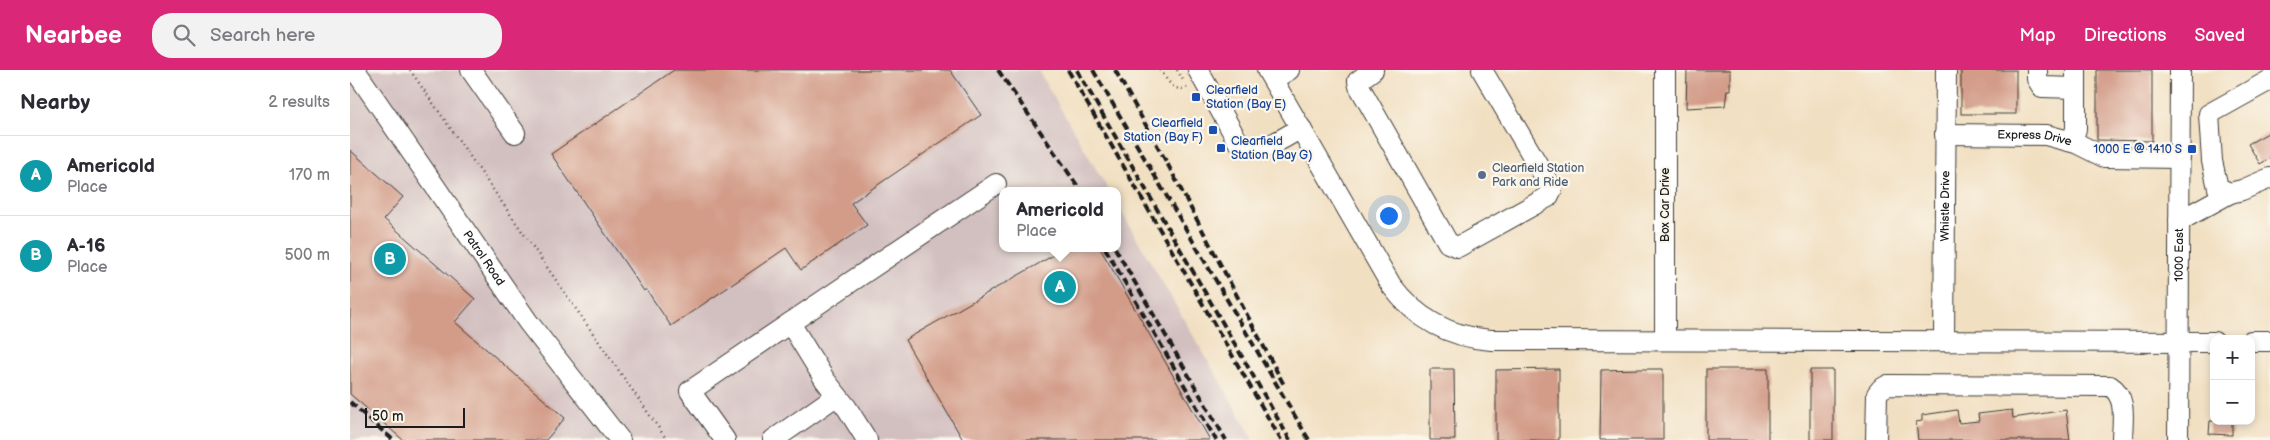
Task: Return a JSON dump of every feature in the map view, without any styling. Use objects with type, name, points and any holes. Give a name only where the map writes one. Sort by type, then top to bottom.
[{"type":"street","name":"Patrol Road","points":[[355,70],[528,322],[620,440]]},
{"type":"street","points":[[471,70],[515,133]]},
{"type":"street","points":[[1198,70],[1237,140],[1244,146],[1253,149],[1262,148],[1301,128]]},
{"type":"street","points":[[1373,70],[1361,77],[1358,81],[1359,86],[1448,243],[1458,247],[1548,197],[1552,189],[1482,70]]},
{"type":"street","name":"Box Car Drive","points":[[1665,70],[1665,340]]},
{"type":"street","name":"Whistle Drive","points":[[1944,341],[1946,70]]},
{"type":"street","points":[[2036,70],[2037,79],[2042,86],[2076,79],[2076,129],[2072,142]]},
{"type":"street","name":"1000 East","points":[[2178,440],[2180,70]]},
{"type":"street","points":[[1276,73],[1301,128],[1391,285],[1410,307],[1435,325],[1458,335],[1491,340],[2210,342]]},
{"type":"street","points":[[2180,116],[2209,114],[2270,80]]},
{"type":"street","points":[[2209,114],[2212,160],[2218,188],[2230,193]]},
{"type":"street","name":"Express Drive","points":[[1945,134],[2046,135],[2072,142],[2104,157],[2180,158]]},
{"type":"street","points":[[2180,221],[2230,193],[2270,178]]},
{"type":"street","points":[[725,440],[690,391],[996,184]]},
{"type":"street","points":[[790,323],[836,396],[848,408],[867,440]]},
{"type":"street","points":[[2255,341],[2270,341]]},
{"type":"street","points":[[1876,440],[1877,394],[1881,388],[1888,385],[1916,385],[2110,386],[2119,393],[2122,401],[2122,440]]},
{"type":"street","points":[[773,440],[836,396]]},
{"type":"path","points":[[410,70],[666,440]]},
{"type":"path","points":[[1160,70],[1176,89],[1180,90],[1187,87]]},
{"type":"shaded area","points":[[350,70],[1038,70],[1107,187],[999,187],[999,252],[1121,252],[1121,211],[1254,440],[350,440]]},
{"type":"building","points":[[674,70],[950,70],[981,115],[851,203],[867,225],[801,270],[786,248],[671,326],[646,289],[644,291],[551,154]]},
{"type":"building","points":[[1687,70],[1730,70],[1730,90],[1727,90],[1725,106],[1686,108]]},
{"type":"building","points":[[1961,70],[2016,70],[2016,114],[1961,114]]},
{"type":"building","points":[[2097,70],[2152,70],[2152,141],[2097,140]]},
{"type":"building","points":[[2270,132],[2270,158],[2260,164],[2248,144]]},
{"type":"building","points":[[350,150],[403,197],[384,219],[475,299],[455,322],[565,418],[546,440],[403,440],[350,394]]},
{"type":"building","points":[[1059,252],[1102,252],[1210,440],[963,440],[905,340]]},
{"type":"building","points":[[1430,369],[1454,369],[1455,440],[1430,440]]},
{"type":"building","points":[[1559,369],[1559,440],[1496,440],[1496,370]]},
{"type":"building","points":[[1663,369],[1663,440],[1600,440],[1601,370]]},
{"type":"building","points":[[1706,369],[1768,369],[1768,440],[1706,440]]},
{"type":"building","points":[[1810,370],[1833,370],[1833,440],[1810,440]]},
{"type":"building","points":[[1957,410],[1959,423],[1979,421],[1978,414],[2012,410],[2013,418],[2066,410],[2070,440],[1918,440],[1916,422],[1922,421],[1922,415]]},
{"type":"building","points":[[2210,421],[2210,425],[2232,425],[2232,435],[2209,434]]},
{"type":"railway","points":[[998,70],[1078,187]]},
{"type":"railway","points":[[1068,70],[1281,440]]},
{"type":"railway","points":[[1077,70],[1290,440]]},
{"type":"railway","points":[[1093,70],[1309,440]]},
{"type":"railway","points":[[1115,70],[1167,163],[1284,385]]},
{"type":"railway","points":[[1107,252],[1216,440]]},
{"type":"railway","points":[[1117,252],[1226,440]]},
{"type":"railway","points":[[350,402],[393,440]]},
{"type":"place","name":"Clearfield Station (Bay E)","points":[[1196,97]]},
{"type":"place","name":"Clearfield Station (Bay F)","points":[[1213,130]]},
{"type":"place","name":"Clearfield Station (Bay G)","points":[[1221,148]]},
{"type":"place","name":"1000 E @ 1410 S","points":[[2192,149]]},
{"type":"place","name":"Clearfield Station Park and Ride","points":[[1482,175]]},
{"type":"place","name":"A-16","points":[[390,259]]},
{"type":"place","name":"Americold","points":[[1060,287]]}]
